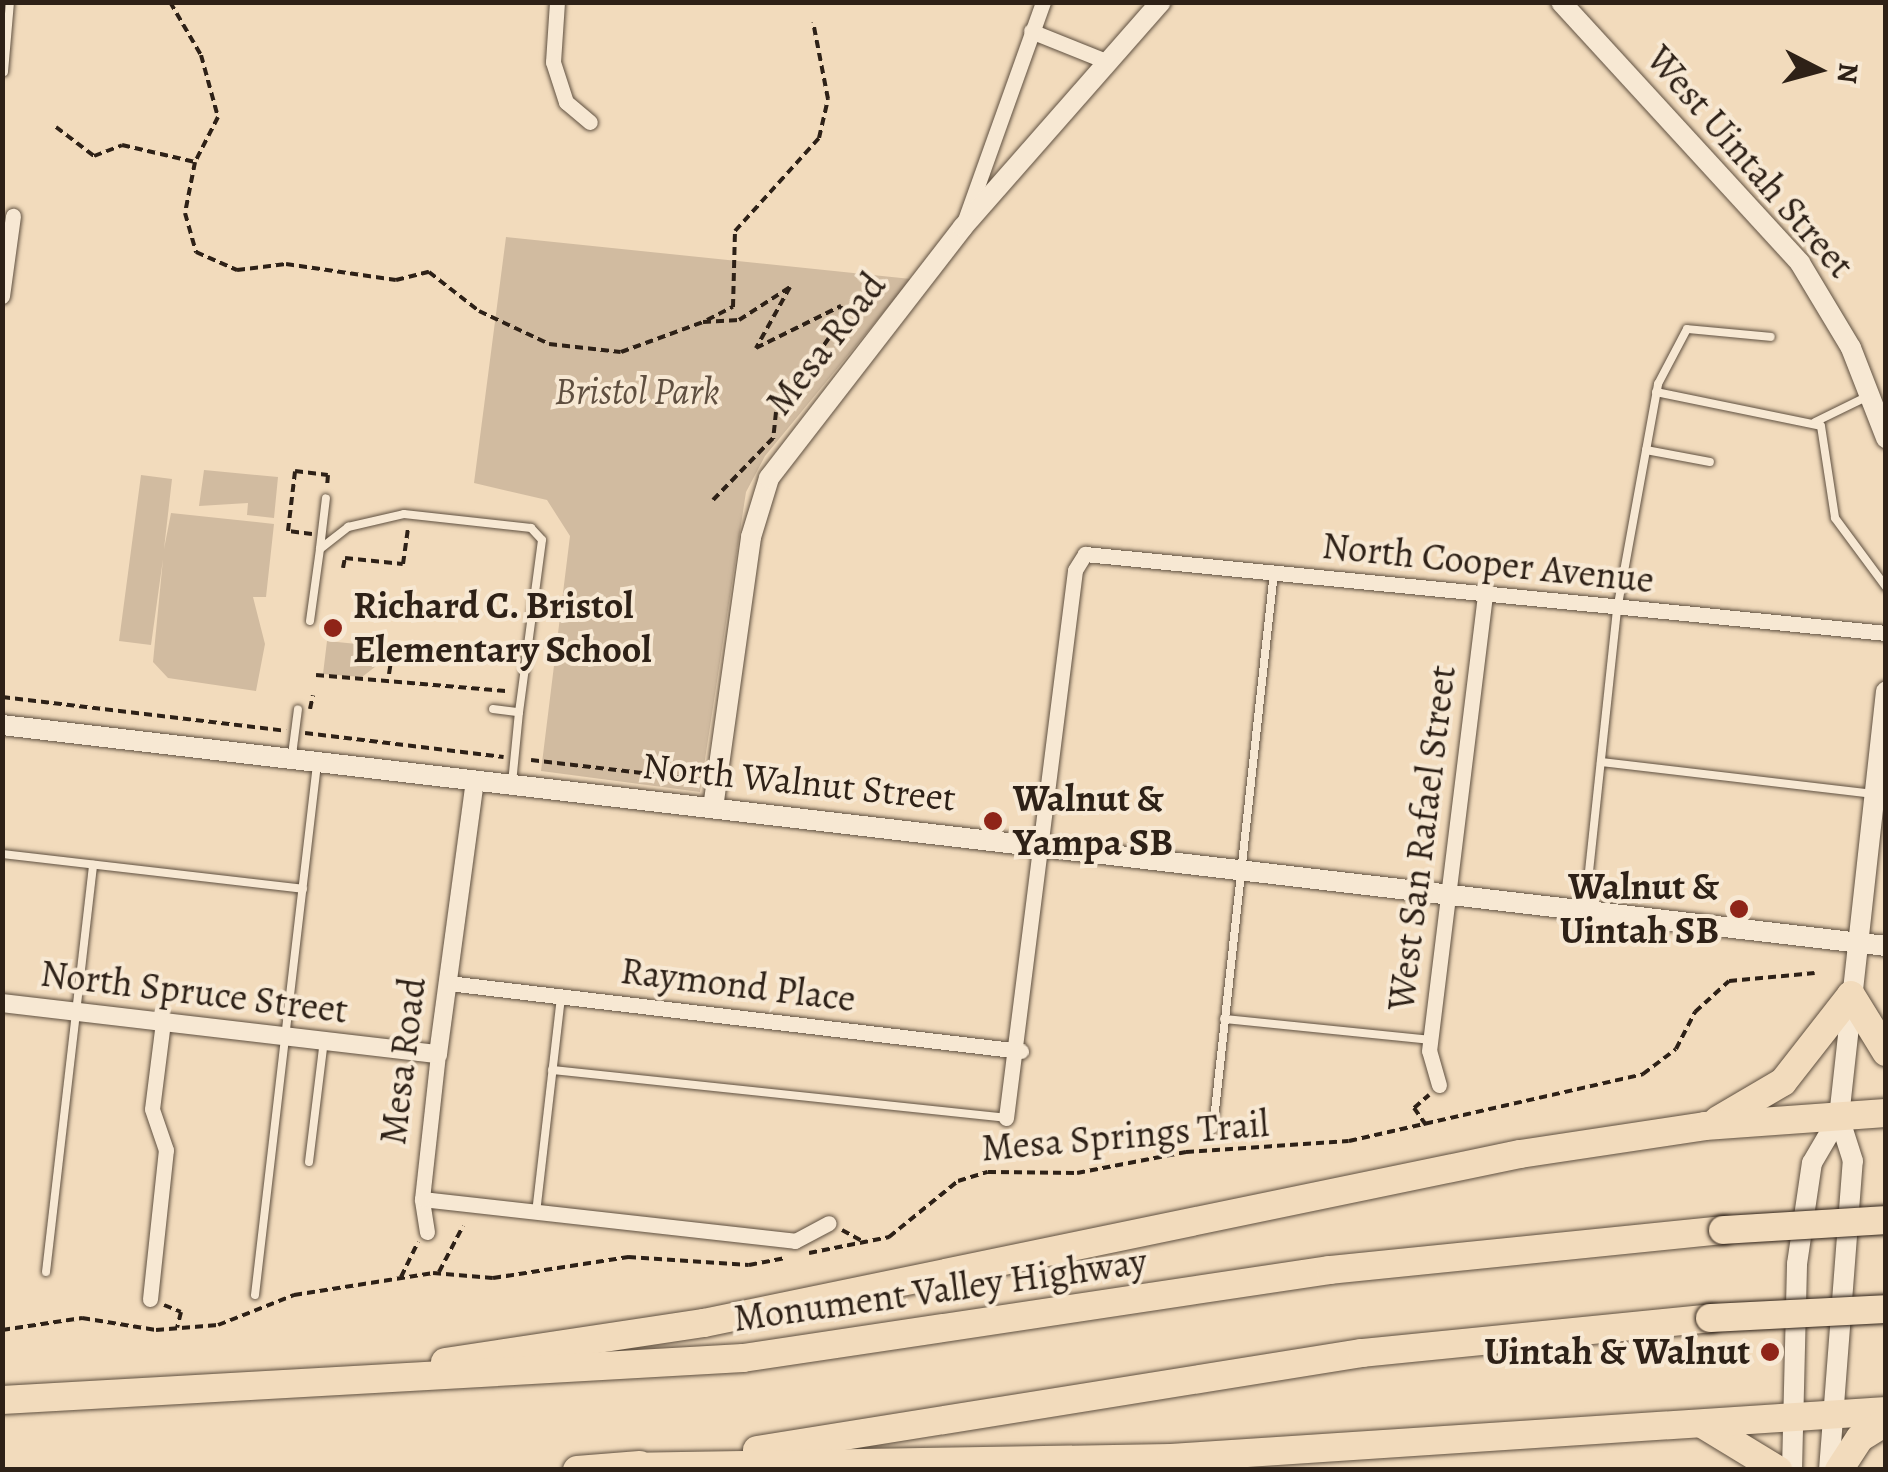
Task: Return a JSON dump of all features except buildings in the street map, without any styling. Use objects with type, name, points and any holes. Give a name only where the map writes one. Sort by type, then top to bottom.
[{"type":"highway","points":[[1705,1126],[1782,1082],[1851,995],[1886,1052]]},
{"type":"highway","points":[[300,1385],[704,1323],[1520,1154],[1705,1126],[1886,1113]]},
{"type":"highway","name":"Monument Valley Highway","points":[[2,1400],[742,1358],[1330,1270],[1723,1230],[1886,1220]]},
{"type":"highway","points":[[622,1468],[1362,1352],[1710,1318],[1886,1309]]},
{"type":"highway","points":[[577,1470],[1172,1458],[1886,1411]]},
{"type":"highway","points":[[1840,1470],[1860,1438],[1886,1422]]},
{"type":"highway","points":[[1702,1424],[1778,1470]]},
{"type":"main road","name":"Mesa Road","points":[[713,808],[752,537],[769,478],[962,227],[1161,2]]},
{"type":"main road","name":"West Uintah Street","points":[[1561,2],[1800,263],[1872,394],[1886,438]]},
{"type":"main road","points":[[1829,1470],[1829,1414],[1852,1162],[1839,1118],[1886,692]]},
{"type":"main road","name":"North Walnut Street","points":[[2,725],[1886,946]]},
{"type":"main road","points":[[1792,1470],[1788,1417],[1812,1163],[1839,1118]]},
{"type":"street","points":[[556,2],[553,62],[566,102],[590,122]]},
{"type":"street","points":[[962,227],[1043,2]]},
{"type":"street","points":[[1031,31],[1108,62]]},
{"type":"street","points":[[2,296],[13,216]]},
{"type":"street","name":"North Cooper Avenue","points":[[1043,845],[1075,570],[1085,554],[1485,598],[1886,633]]},
{"type":"street","name":"West San Rafael Street","points":[[1440,1085],[1430,1040],[1485,598]]},
{"type":"street","name":"Mesa Road","points":[[427,1232],[422,1199],[475,780]]},
{"type":"street","points":[[1006,1118],[1021,1051],[1043,845]]},
{"type":"street","name":"Raymond Place","points":[[448,982],[1021,1051]]},
{"type":"street","name":"North Spruce Street","points":[[2,1002],[438,1054]]},
{"type":"street","points":[[150,1299],[166,1150],[152,1109],[163,1022]]},
{"type":"street","points":[[422,1199],[795,1242],[829,1223]]},
{"type":"lane","points":[[4,72],[10,2]]},
{"type":"lane","points":[[1585,909],[1618,610],[1656,392],[1687,329],[1770,336]]},
{"type":"lane","points":[[1656,392],[1814,422],[1872,394]]},
{"type":"lane","points":[[1814,422],[1829,446],[1844,538],[1886,587]]},
{"type":"lane","points":[[1646,450],[1710,462]]},
{"type":"lane","points":[[310,620],[326,498]]},
{"type":"lane","points":[[320,549],[348,528],[404,514],[538,533],[512,784]]},
{"type":"lane","points":[[1213,1129],[1274,572]]},
{"type":"lane","points":[[493,709],[519,712]]},
{"type":"lane","points":[[292,758],[298,710]]},
{"type":"lane","points":[[256,1296],[317,761]]},
{"type":"lane","points":[[1601,762],[1874,794]]},
{"type":"lane","points":[[2,854],[303,889]]},
{"type":"lane","points":[[46,1272],[93,865]]},
{"type":"lane","points":[[536,1213],[560,996]]},
{"type":"lane","points":[[1224,1019],[1430,1040]]},
{"type":"lane","points":[[309,1162],[324,1040]]},
{"type":"lane","points":[[552,1070],[1006,1118]]},
{"type":"path","points":[[170,2],[201,55],[218,116],[195,162],[185,212],[196,252],[237,270],[302,265],[396,280],[429,272],[479,311],[567,346],[621,352],[702,322],[733,306],[736,231],[819,138],[828,99],[812,22]]},
{"type":"path","points":[[56,128],[94,156],[122,144],[195,162]]},
{"type":"path","points":[[702,322],[739,320],[790,288],[770,334],[756,340],[764,350],[845,308],[776,412],[769,478]]},
{"type":"path","points":[[713,500],[773,438]]},
{"type":"path","points":[[296,532],[288,531],[294,471],[328,475],[326,498]]},
{"type":"path","points":[[343,568],[346,558],[403,564],[408,526],[425,528]]},
{"type":"path","points":[[389,674],[393,650]]},
{"type":"path","points":[[316,675],[372,682],[389,674],[522,693]]},
{"type":"path","points":[[2,697],[507,758]]},
{"type":"path","points":[[531,760],[706,781]]},
{"type":"path","name":"Mesa Springs Trail","points":[[2,1330],[94,1318],[176,1329],[401,1278],[439,1274],[493,1278],[628,1257],[749,1266],[890,1237],[958,1180],[988,1172],[1077,1173],[1426,1125],[1643,1074],[1676,1050],[1695,1012],[1729,981],[1815,973]]},
{"type":"path","points":[[1426,1125],[1414,1108],[1440,1085]]},
{"type":"path","points":[[829,1223],[864,1242]]},
{"type":"path","points":[[439,1274],[463,1226]]},
{"type":"path","points":[[401,1278],[427,1232]]},
{"type":"path","points":[[150,1299],[181,1312],[176,1329]]},
{"type":"green space","name":"Bristol Park","points":[[506,237],[911,279],[765,456],[746,492],[700,792],[541,771],[570,536],[547,500],[474,483]]},
{"type":"green space","points":[[204,470],[278,477],[274,518],[247,515],[248,503],[199,506]]},
{"type":"green space","points":[[141,475],[172,479],[164,549],[171,513],[274,524],[266,597],[253,597],[265,644],[256,691],[168,678],[153,662],[163,559],[151,645],[119,641]]},
{"type":"green space","points":[[327,641],[357,644],[356,654],[381,651],[380,663],[362,677],[323,674]]},
{"type":"place","name":"Richard C. Bristol Elementary School","points":[[333,628]]},
{"type":"place","name":"Walnut & Yampa SB","points":[[993,821]]},
{"type":"place","name":"Walnut & Uintah SB","points":[[1739,909]]},
{"type":"place","name":"Uintah & Walnut","points":[[1770,1352]]}]
